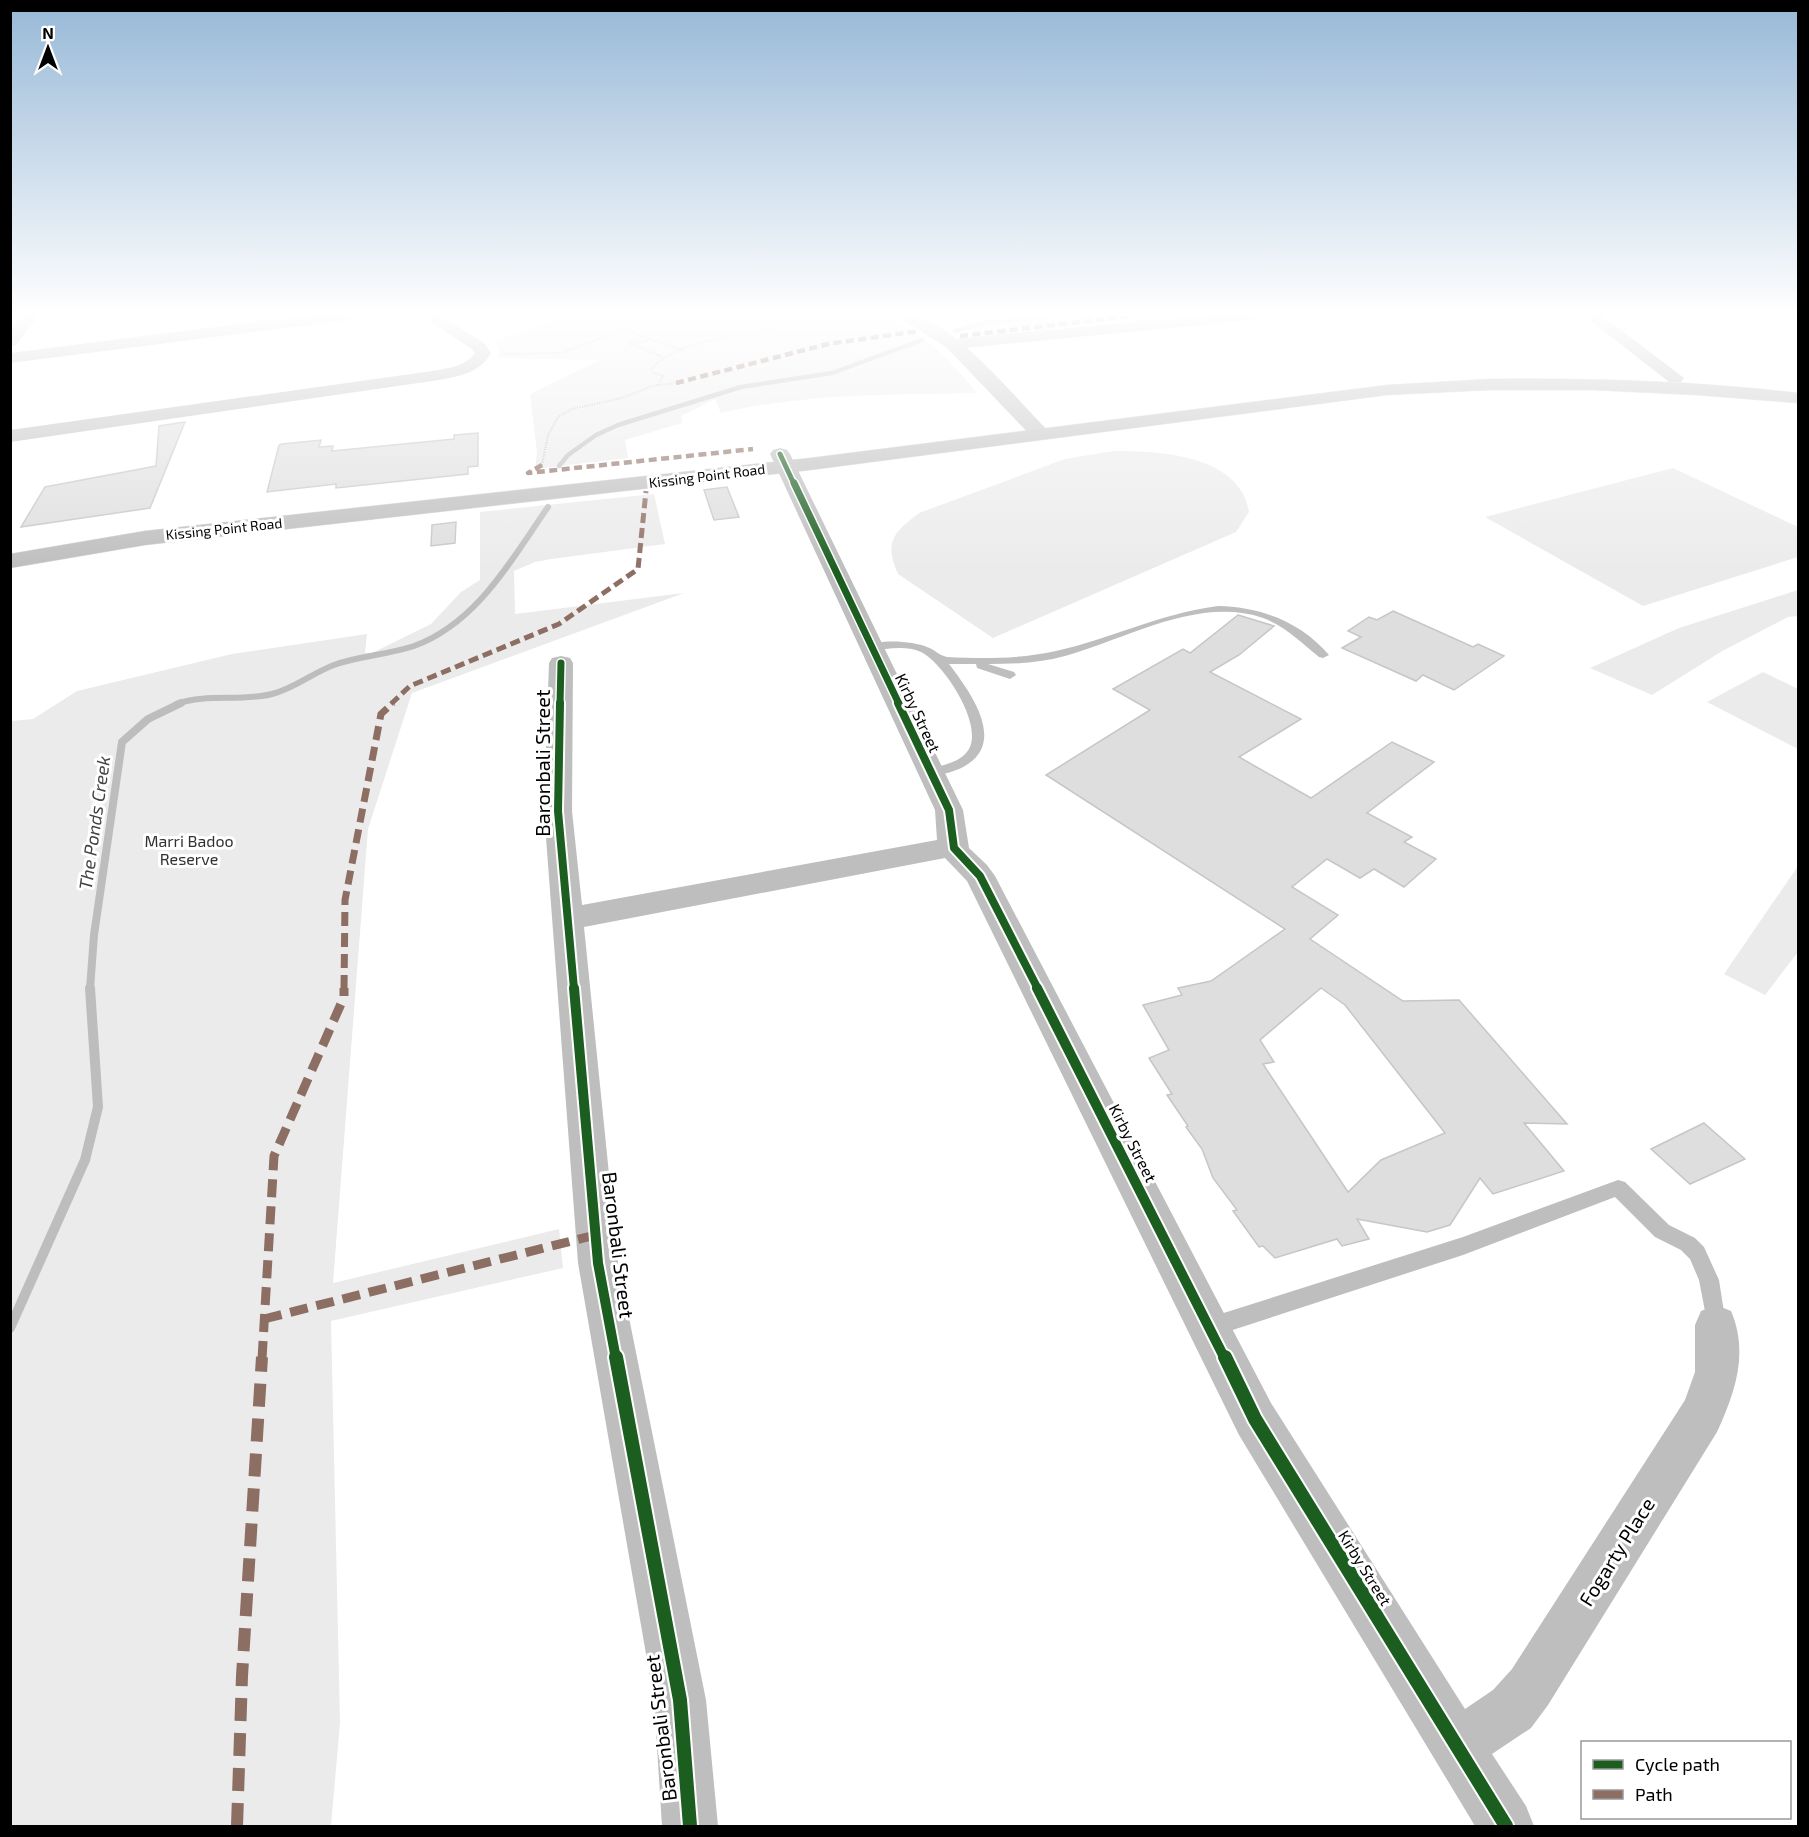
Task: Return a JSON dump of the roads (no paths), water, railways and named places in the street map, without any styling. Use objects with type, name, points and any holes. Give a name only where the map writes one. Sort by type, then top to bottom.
[{"type":"main road","name":"Kissing Point Road","points":[[10,561],[145,538],[1035,428],[1226,400]]},
{"type":"main road","name":"Kissing Point Road","points":[[1035,428],[1302,400]]},
{"type":"main road","name":"Kissing Point Road","points":[[10,547],[157,522],[783,460]]},
{"type":"street","points":[[10,436],[263,400]]},
{"type":"street","points":[[1007,400],[1035,428]]},
{"type":"street","name":"Kirby Street","points":[[783,460],[952,820],[953,847],[980,876],[1255,1419],[1506,1827]]},
{"type":"street","name":"Baronbali Street","points":[[561,663],[558,811],[598,1263],[680,1700],[690,1827]]},
{"type":"street","points":[[569,919],[953,847]]},
{"type":"street","name":"Fogarty Place","points":[[1457,1746],[1512,1709],[1530,1688],[1701,1416],[1715,1388],[1719,1362],[1716,1325]]},
{"type":"lane","points":[[871,648],[906,645],[923,649],[942,660],[1003,661],[1059,654],[1177,615],[1236,609],[1267,615],[1297,632],[1323,655]]},
{"type":"lane","points":[[929,773],[953,769],[969,760],[978,746],[980,729],[972,708],[942,660]]},
{"type":"lane","points":[[967,661],[1010,675]]},
{"type":"lane","points":[[1210,1327],[1464,1246],[1618,1188],[1662,1231],[1688,1244],[1697,1253],[1709,1280],[1716,1325]]},
{"type":"waterway","name":"The Ponds Creek","points":[[559,466],[568,455],[596,435],[618,425],[700,400]]},
{"type":"waterway","name":"The Ponds Creek","points":[[176,704],[200,699],[272,694],[334,665],[404,649],[436,636],[456,622],[491,588],[548,507]]},
{"type":"waterway","name":"The Ponds Creek","points":[[90,989],[94,935],[122,742],[148,719],[181,703]]},
{"type":"waterway","name":"The Ponds Creek","points":[[10,1328],[85,1160],[98,1107],[90,989]]},
{"type":"park label","name":"Marri Badoo Reserve","points":[[189,850]]}]
